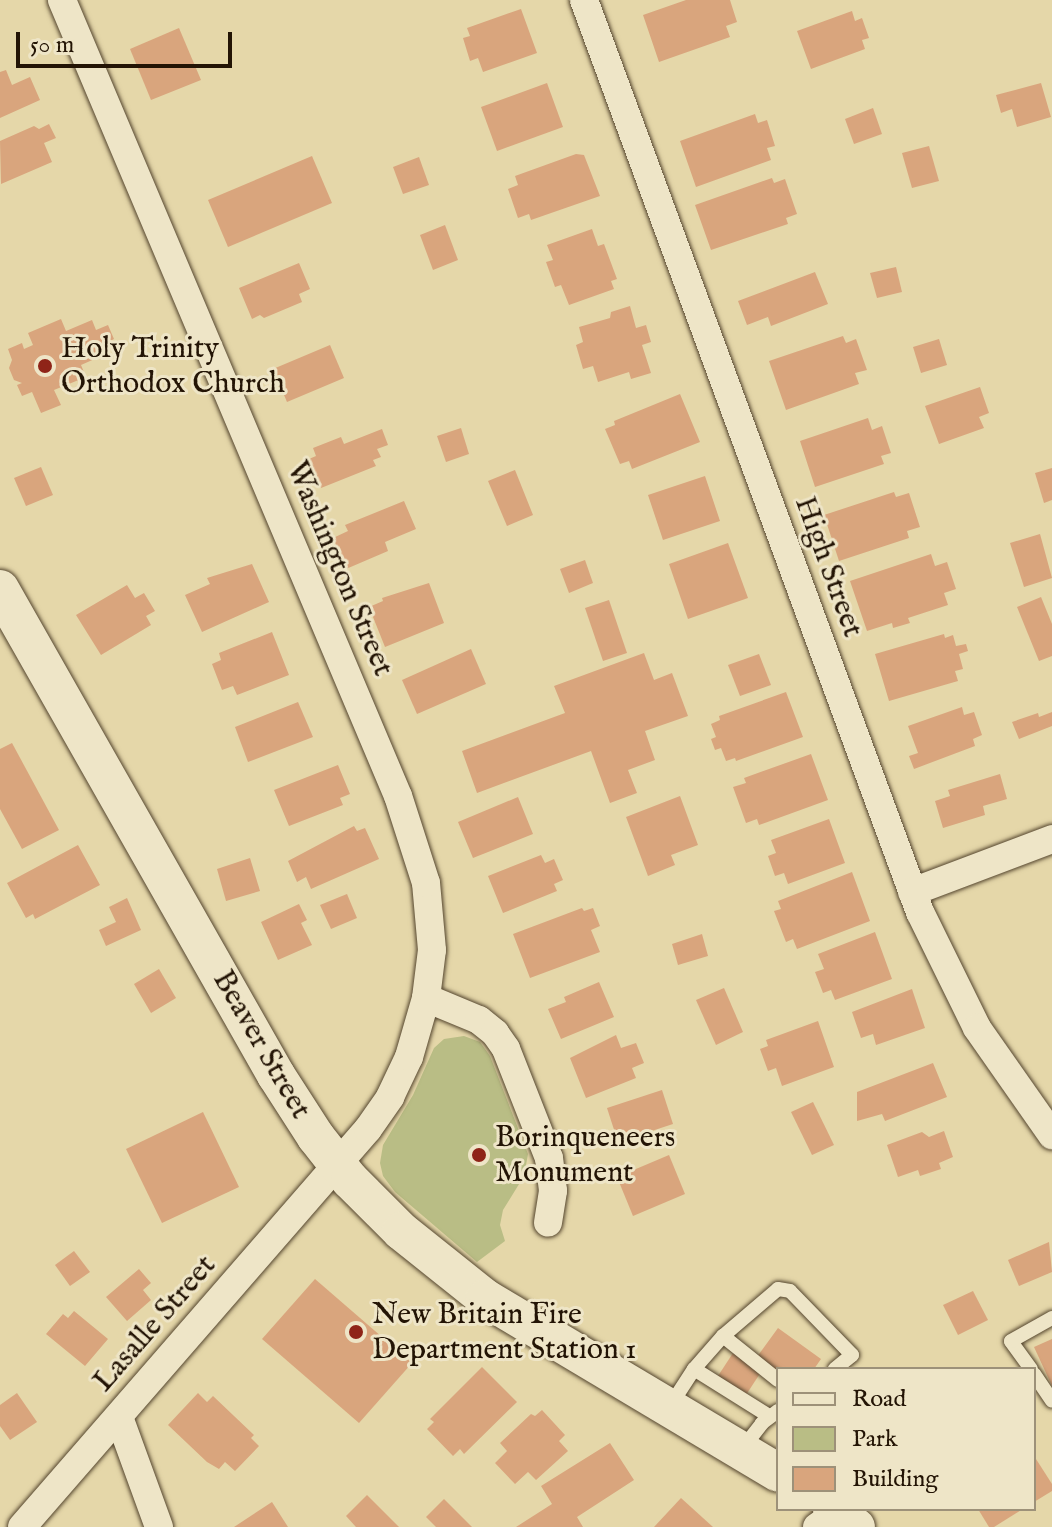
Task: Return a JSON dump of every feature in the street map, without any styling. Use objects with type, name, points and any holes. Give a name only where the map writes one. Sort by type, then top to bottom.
[{"type":"main road","name":"Beaver Street","points":[[0,589],[281,1084],[338,1167],[383,1215],[464,1283],[776,1472]]},
{"type":"street","name":"Washington Street","points":[[62,0],[406,815],[422,864],[431,911],[432,959],[426,998],[412,1047],[390,1097],[338,1167]]},
{"type":"street","name":"High Street","points":[[584,0],[912,892],[941,960],[977,1028],[1052,1135]]},
{"type":"street","points":[[912,892],[1052,839]]},
{"type":"street","points":[[426,998],[479,1020],[495,1033],[506,1049],[551,1166],[553,1191],[548,1223]]},
{"type":"street","name":"Lasalle Street","points":[[22,1527],[338,1167]]},
{"type":"street","points":[[119,1417],[159,1527]]},
{"type":"lane","points":[[657,1398],[694,1369],[723,1336],[778,1289],[790,1291],[852,1355],[837,1367]]},
{"type":"lane","points":[[1030,1367],[1011,1341],[1052,1318]]},
{"type":"lane","points":[[723,1336],[776,1378]]},
{"type":"lane","points":[[694,1369],[774,1414],[742,1449]]},
{"type":"lane","points":[[1036,1377],[1052,1401]]},
{"type":"green space","points":[[464,1036],[480,1042],[490,1056],[528,1154],[524,1176],[503,1210],[500,1225],[505,1241],[477,1262],[395,1192],[383,1176],[380,1163],[383,1145],[413,1095],[434,1048],[444,1039]]},
{"type":"building","points":[[686,0],[730,0],[737,22],[726,26],[730,37],[659,62],[643,15]]},
{"type":"building","points":[[521,9],[537,53],[483,72],[478,58],[470,61],[463,38],[470,36],[467,28]]},
{"type":"building","points":[[852,11],[855,21],[862,18],[869,38],[862,40],[865,49],[811,69],[797,31]]},
{"type":"building","points":[[179,28],[201,80],[151,100],[130,49]]},
{"type":"building","points":[[6,70],[12,85],[30,77],[40,100],[0,118],[0,72]]},
{"type":"building","points":[[547,83],[563,127],[497,151],[481,107]]},
{"type":"building","points":[[1041,83],[1051,117],[1017,127],[1012,109],[1001,113],[996,95]]},
{"type":"building","points":[[873,108],[882,134],[854,144],[845,119]]},
{"type":"building","points":[[755,114],[758,123],[767,120],[775,146],[767,148],[771,160],[696,187],[680,141]]},
{"type":"building","points":[[49,124],[56,138],[44,143],[52,162],[1,184],[0,141],[34,126],[39,129]]},
{"type":"building","points":[[929,146],[939,181],[912,188],[902,153]]},
{"type":"building","points":[[576,154],[584,155],[600,196],[531,220],[529,214],[518,218],[508,189],[518,185],[515,176]]},
{"type":"building","points":[[312,156],[332,203],[228,247],[208,200]]},
{"type":"building","points":[[419,157],[429,185],[403,194],[393,167]]},
{"type":"building","points":[[772,178],[774,183],[785,179],[797,214],[786,218],[788,224],[711,250],[695,205]]},
{"type":"building","points":[[445,225],[458,260],[433,270],[420,235]]},
{"type":"building","points":[[592,229],[598,246],[604,244],[617,279],[611,281],[614,289],[569,305],[561,285],[555,287],[546,262],[553,260],[547,245]]},
{"type":"building","points":[[299,263],[310,289],[299,294],[302,302],[264,318],[260,315],[252,319],[239,288]]},
{"type":"building","points":[[896,267],[902,292],[877,298],[870,273]]},
{"type":"building","points":[[815,272],[828,304],[771,326],[768,317],[747,325],[738,301]]},
{"type":"building","points":[[630,306],[636,328],[646,325],[651,342],[642,345],[651,373],[631,379],[629,372],[598,382],[593,366],[583,369],[576,345],[583,342],[579,327],[610,318],[611,312]]},
{"type":"building","name":"Holy Trinity Orthodox Church","points":[[61,319],[66,331],[92,320],[96,330],[108,325],[114,339],[102,345],[106,354],[81,365],[86,377],[54,390],[61,405],[41,413],[32,392],[22,396],[17,385],[22,383],[14,380],[9,368],[12,360],[8,349],[22,343],[24,349],[33,345],[28,333]]},
{"type":"building","points":[[843,336],[846,343],[856,339],[867,370],[855,373],[859,384],[786,410],[769,361]]},
{"type":"building","points":[[939,339],[947,365],[921,373],[913,347]]},
{"type":"building","points":[[330,345],[344,378],[287,402],[273,369]]},
{"type":"building","points":[[980,387],[989,413],[979,417],[984,428],[939,444],[925,406]]},
{"type":"building","points":[[680,394],[700,442],[632,469],[629,461],[620,464],[605,429],[615,425],[614,421]]},
{"type":"building","points":[[868,418],[872,430],[882,426],[891,453],[881,456],[884,464],[815,487],[800,441]]},
{"type":"building","points":[[461,428],[469,454],[446,462],[437,436]]},
{"type":"building","points":[[382,429],[388,445],[377,449],[381,457],[373,460],[376,466],[321,488],[309,459],[316,456],[313,448],[341,437],[344,444]]},
{"type":"building","points":[[41,467],[53,495],[26,506],[14,478]]},
{"type":"building","points":[[1052,468],[1052,500],[1044,503],[1035,473]]},
{"type":"building","points":[[515,470],[533,515],[507,526],[488,481]]},
{"type":"building","points":[[705,476],[720,521],[663,540],[648,495]]},
{"type":"building","points":[[894,492],[896,497],[909,493],[920,527],[907,531],[909,538],[839,561],[824,515]]},
{"type":"building","points":[[404,501],[416,529],[385,542],[388,551],[346,569],[333,538],[348,531],[345,525]]},
{"type":"building","points":[[1040,534],[1052,578],[1024,587],[1010,543]]},
{"type":"building","points":[[728,543],[748,598],[688,619],[669,564]]},
{"type":"building","points":[[931,554],[935,566],[947,562],[956,589],[944,593],[948,605],[908,618],[910,623],[893,628],[892,623],[867,631],[850,581]]},
{"type":"building","points":[[585,560],[593,583],[569,593],[560,569]]},
{"type":"building","points":[[252,564],[269,602],[202,632],[185,595],[210,584],[207,578]]},
{"type":"building","points":[[429,583],[444,623],[385,647],[369,607],[383,601],[382,598]]},
{"type":"building","points":[[127,585],[135,598],[144,593],[155,611],[146,616],[151,625],[101,655],[76,615]]},
{"type":"building","points":[[1041,597],[1052,624],[1052,656],[1039,661],[1017,607]]},
{"type":"building","points":[[609,600],[627,653],[603,661],[585,608]]},
{"type":"building","points":[[272,632],[289,675],[237,695],[233,686],[222,690],[212,664],[221,660],[219,653]]},
{"type":"building","points":[[944,634],[945,638],[953,635],[956,646],[966,644],[968,651],[959,654],[963,669],[955,671],[958,681],[889,701],[875,654]]},
{"type":"building","points":[[471,649],[486,684],[417,714],[402,680]]},
{"type":"building","points":[[644,653],[654,680],[672,673],[688,716],[645,731],[655,760],[628,770],[637,793],[610,803],[591,751],[477,793],[462,751],[565,713],[554,686]]},
{"type":"building","points":[[759,654],[771,685],[740,696],[728,665]]},
{"type":"building","points":[[786,692],[803,737],[736,761],[735,758],[726,761],[721,748],[715,750],[711,739],[716,737],[711,724],[720,720],[719,716]]},
{"type":"building","points":[[298,702],[313,737],[248,762],[235,727]]},
{"type":"building","points":[[962,707],[964,715],[974,712],[982,735],[973,739],[975,746],[914,769],[909,756],[918,753],[908,726]]},
{"type":"building","points":[[1052,712],[1052,726],[1019,739],[1012,722],[1038,713],[1039,717]]},
{"type":"building","points":[[12,743],[59,830],[22,849],[0,809],[0,749]]},
{"type":"building","points":[[811,754],[828,800],[759,825],[757,819],[746,823],[733,787],[746,783],[744,778]]},
{"type":"building","points":[[338,765],[350,794],[340,798],[343,805],[289,826],[274,790]]},
{"type":"building","points":[[1000,774],[1007,799],[983,806],[985,815],[943,828],[935,801],[950,796],[948,790]]},
{"type":"building","points":[[680,796],[698,845],[671,855],[675,865],[648,876],[626,817]]},
{"type":"building","points":[[518,797],[533,834],[473,858],[458,822]]},
{"type":"building","points":[[829,819],[845,863],[788,884],[784,873],[775,876],[768,856],[776,853],[771,840]]},
{"type":"building","points":[[354,826],[357,831],[365,828],[379,859],[311,889],[306,877],[297,882],[288,861]]},
{"type":"building","points":[[78,845],[100,885],[35,919],[33,914],[26,918],[7,883]]},
{"type":"building","points":[[541,855],[545,863],[554,859],[563,880],[554,884],[557,891],[503,913],[488,876]]},
{"type":"building","points":[[250,858],[260,891],[226,901],[217,869]]},
{"type":"building","points":[[852,872],[870,921],[797,949],[793,939],[786,942],[774,911],[781,909],[778,901]]},
{"type":"building","points":[[347,894],[357,918],[331,929],[320,905]]},
{"type":"building","points":[[127,898],[141,930],[106,946],[99,930],[116,922],[109,907]]},
{"type":"building","points":[[299,904],[307,920],[301,923],[312,945],[278,960],[261,922]]},
{"type":"building","points":[[582,908],[584,911],[593,908],[600,926],[591,930],[600,952],[530,978],[513,934]]},
{"type":"building","points":[[875,932],[892,979],[835,1000],[831,990],[823,993],[815,972],[824,969],[818,954]]},
{"type":"building","points":[[702,934],[708,956],[678,965],[672,944]]},
{"type":"building","points":[[159,969],[176,998],[151,1013],[134,984]]},
{"type":"building","points":[[599,982],[614,1017],[561,1039],[548,1009],[566,1002],[564,997]]},
{"type":"building","points":[[724,988],[743,1032],[716,1045],[696,1000]]},
{"type":"building","points":[[912,989],[925,1028],[876,1045],[873,1034],[861,1038],[852,1012]]},
{"type":"building","points":[[818,1021],[834,1067],[782,1086],[776,1068],[768,1071],[760,1049],[768,1046],[766,1040]]},
{"type":"building","points":[[616,1035],[621,1048],[636,1043],[644,1063],[632,1068],[636,1078],[586,1098],[570,1058]]},
{"type":"building","points":[[933,1063],[947,1097],[885,1121],[882,1114],[857,1121],[857,1092]]},
{"type":"building","points":[[662,1090],[673,1124],[618,1142],[607,1108]]},
{"type":"building","points":[[813,1102],[834,1145],[812,1155],[791,1112]]},
{"type":"building","points":[[203,1112],[239,1187],[162,1223],[126,1149]]},
{"type":"building","points":[[944,1131],[953,1157],[939,1163],[941,1169],[920,1176],[918,1170],[898,1177],[887,1145],[922,1132],[929,1137]]},
{"type":"building","points":[[669,1155],[685,1194],[633,1216],[617,1177]]},
{"type":"building","points":[[1049,1242],[1052,1272],[1019,1286],[1008,1260]]},
{"type":"building","points":[[74,1251],[90,1272],[70,1286],[55,1265]]},
{"type":"building","points":[[139,1269],[151,1283],[143,1290],[151,1300],[127,1321],[106,1297]]},
{"type":"building","points":[[315,1279],[412,1363],[359,1423],[262,1339]]},
{"type":"building","points":[[973,1291],[988,1320],[958,1335],[943,1305]]},
{"type":"building","points":[[74,1311],[108,1339],[85,1366],[46,1334],[63,1314],[68,1318]]},
{"type":"building","points":[[778,1328],[821,1359],[815,1367],[776,1367],[776,1371],[757,1357]]},
{"type":"building","points":[[1052,1339],[1052,1386],[1034,1347]]},
{"type":"building","points":[[733,1353],[761,1372],[744,1398],[716,1379]]},
{"type":"building","points":[[482,1367],[517,1402],[464,1454],[460,1449],[453,1456],[427,1429],[434,1422],[430,1419]]},
{"type":"building","points":[[17,1393],[37,1422],[10,1440],[0,1426],[0,1405]]},
{"type":"building","points":[[198,1393],[207,1402],[213,1396],[254,1435],[251,1438],[259,1446],[235,1471],[225,1462],[219,1469],[207,1462],[168,1425]]},
{"type":"building","points":[[542,1410],[565,1435],[559,1441],[568,1451],[536,1480],[528,1472],[515,1484],[495,1463],[507,1451],[500,1443],[531,1414],[535,1416]]},
{"type":"building","points":[[610,1443],[634,1480],[577,1517],[583,1527],[516,1527],[552,1504],[541,1486]]},
{"type":"building","points":[[1036,1459],[1052,1484],[1052,1491],[1036,1501]]},
{"type":"building","points":[[367,1495],[399,1527],[356,1527],[346,1516]]},
{"type":"building","points":[[681,1498],[713,1527],[654,1527]]},
{"type":"building","points":[[444,1499],[472,1527],[436,1527],[426,1517]]},
{"type":"building","points":[[272,1502],[288,1527],[234,1527]]},
{"type":"building","points":[[979,1511],[1020,1511],[994,1527],[989,1527]]},
{"type":"place","name":"Holy Trinity Orthodox Church","points":[[45,366]]},
{"type":"place","name":"Borinqueneers Monument","points":[[479,1155]]},
{"type":"place","name":"New Britain Fire Department Station 1","points":[[356,1332]]}]
